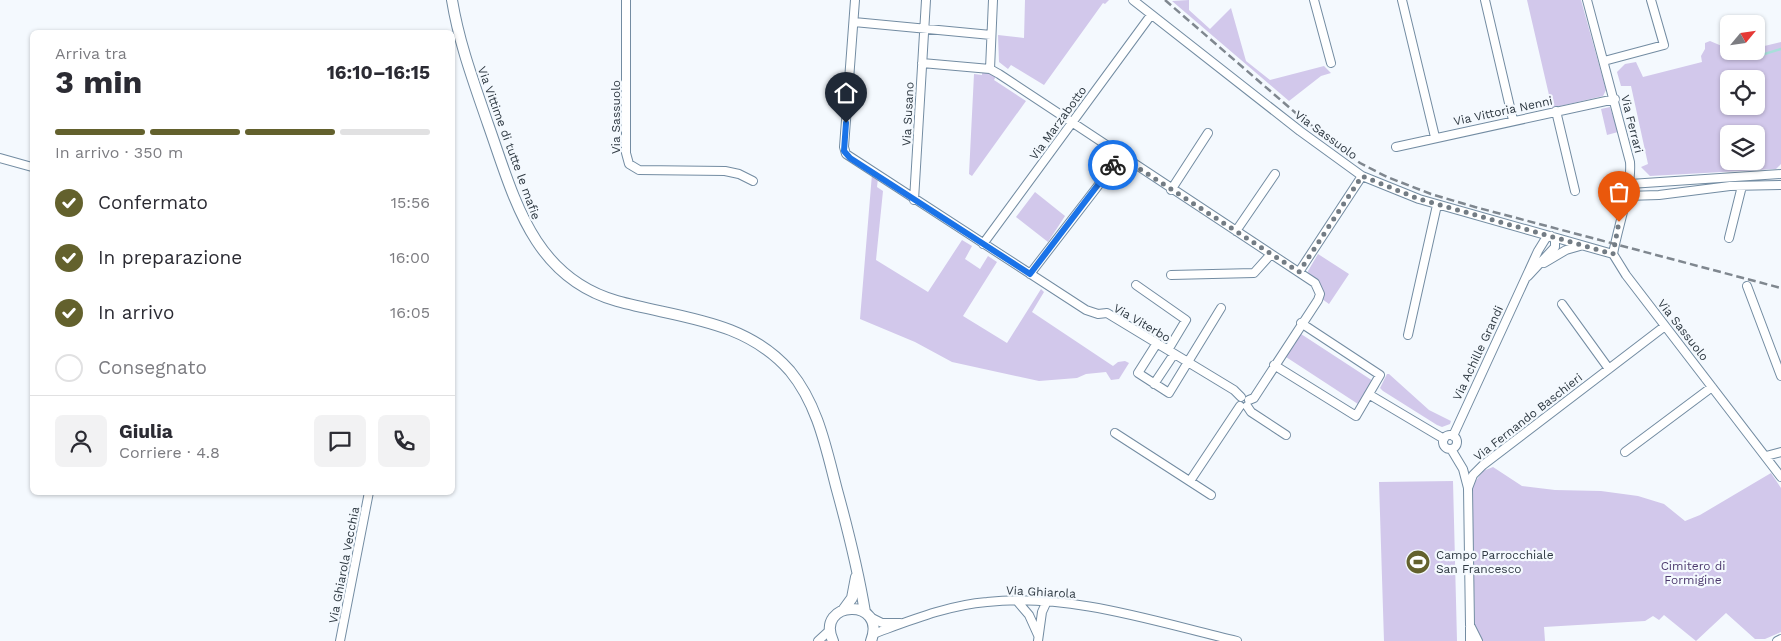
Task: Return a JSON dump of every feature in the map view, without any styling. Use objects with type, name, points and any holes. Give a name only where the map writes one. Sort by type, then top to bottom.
[{"type":"main road","name":"Via Vittime di tutte le mafie","points":[[452,0],[464,55],[516,203],[536,242],[570,278],[590,290],[616,301],[731,328],[774,355],[805,392],[814,410],[858,566],[867,614],[872,622],[872,638]]},
{"type":"main road","name":"Via Vittime di tutte le mafie","points":[[830,630],[834,617],[844,609],[852,598],[858,566]]},
{"type":"main road","points":[[844,609],[851,608],[867,614]]},
{"type":"main road","points":[[830,630],[833,641]]},
{"type":"street","name":"Via Sassuolo","points":[[626,0],[626,154],[629,164],[639,170],[731,172],[753,181]]},
{"type":"street","points":[[855,0],[854,22],[991,35]]},
{"type":"street","name":"Via Susano","points":[[914,200],[926,0]]},
{"type":"street","points":[[990,69],[993,0]]},
{"type":"street","name":"Via Sassuolo","points":[[1132,0],[1300,131],[1362,176],[1402,194],[1437,205],[1533,230],[1613,254],[1626,275],[1781,476]]},
{"type":"street","points":[[1314,0],[1331,63]]},
{"type":"street","points":[[1402,0],[1435,137]]},
{"type":"street","points":[[1485,0],[1514,120]]},
{"type":"street","name":"Via Ferrari","points":[[1587,0],[1615,99],[1630,162],[1630,184],[1613,254]]},
{"type":"street","points":[[1604,62],[1664,45],[1652,0]]},
{"type":"street","name":"Via Marzabotto","points":[[983,244],[1151,15]]},
{"type":"street","name":"Via Viterbo","points":[[854,22],[844,151],[850,158],[1086,310],[1098,314],[1107,313],[1234,390],[1251,412],[1286,434]]},
{"type":"street","points":[[922,63],[990,69],[1314,283],[1320,294],[1254,398],[1244,402],[1190,481]]},
{"type":"street","name":"Via Vittoria Nenni","points":[[1396,147],[1615,99]]},
{"type":"street","points":[[1556,111],[1575,191]]},
{"type":"street","points":[[1171,190],[1208,133]]},
{"type":"street","points":[[1030,274],[1120,156]]},
{"type":"street","points":[[0,158],[30,166]]},
{"type":"street","points":[[1236,231],[1275,174]]},
{"type":"street","points":[[1630,184],[1781,174]]},
{"type":"street","points":[[1299,272],[1362,176]]},
{"type":"street","points":[[1626,196],[1659,195],[1742,186],[1781,185]]},
{"type":"street","points":[[1729,238],[1742,186]]},
{"type":"street","points":[[1408,335],[1437,205]]},
{"type":"street","name":"Via Achille Grandi","points":[[1533,230],[1536,239],[1535,257]]},
{"type":"street","name":"Via Achille Grandi","points":[[1452,436],[1535,257],[1543,242],[1551,236],[1555,240],[1555,247],[1525,279]]},
{"type":"street","name":"Via Achille Grandi","points":[[1536,269],[1566,250],[1583,246]]},
{"type":"street","points":[[1171,275],[1254,273],[1271,254]]},
{"type":"street","points":[[1136,285],[1186,320],[1154,384]]},
{"type":"street","points":[[1747,286],[1781,376]]},
{"type":"street","points":[[1562,304],[1609,369]]},
{"type":"street","points":[[1157,344],[1138,373],[1169,393],[1222,308]]},
{"type":"street","points":[[1274,365],[1356,416],[1370,395],[1380,375],[1301,323]]},
{"type":"street","name":"Via Fernando Baschieri","points":[[1468,488],[1473,475],[1483,465],[1665,326]]},
{"type":"street","points":[[1625,452],[1712,387]]},
{"type":"street","points":[[1370,395],[1444,439]]},
{"type":"street","points":[[1115,433],[1211,495]]},
{"type":"street","points":[[1444,439],[1448,435],[1452,436],[1457,443],[1451,449]]},
{"type":"street","points":[[1444,439],[1445,447],[1451,449],[1463,469],[1468,488],[1470,641]]},
{"type":"street","points":[[1766,456],[1781,452]]},
{"type":"street","name":"Via Ghiarola Vecchia","points":[[340,641],[369,495]]},
{"type":"street","points":[[1017,601],[1029,615],[1038,638]]},
{"type":"street","points":[[1038,638],[1042,612],[1047,601]]},
{"type":"street","name":"Via Ghiarola","points":[[872,638],[904,623],[957,607],[986,602],[1047,601],[1073,603],[1238,641]]},
{"type":"street","points":[[867,614],[882,623],[904,623]]},
{"type":"street","points":[[1470,625],[1478,641]]},
{"type":"street","points":[[818,641],[830,630]]},
{"type":"street","points":[[1777,641],[1781,639]]},
{"type":"green space","points":[[1025,0],[1109,0],[1105,4],[1103,3],[1044,85],[1011,65],[1008,69],[999,62],[998,35],[1024,38]]},
{"type":"green space","points":[[1189,0],[1189,10],[1210,29],[1231,8],[1246,61],[1270,80],[1324,66],[1331,73],[1321,76],[1289,101],[1172,1]]},
{"type":"green space","points":[[1527,0],[1581,0],[1606,90],[1603,96],[1552,108]]},
{"type":"green space","points":[[1710,41],[1720,45],[1720,60],[1765,60],[1765,46],[1781,42],[1781,164],[1776,169],[1765,170],[1765,125],[1720,125],[1720,170],[1758,170],[1650,176],[1641,167],[1648,164],[1631,86],[1621,86],[1617,72],[1625,64],[1636,62],[1643,77],[1702,62],[1701,56],[1705,49],[1705,43]]},
{"type":"green space","points":[[982,69],[997,74],[994,80],[1026,101],[972,176],[969,174],[974,74],[982,75]]},
{"type":"green space","points":[[1610,107],[1618,132],[1607,135],[1601,109]]},
{"type":"green space","points":[[872,174],[878,178],[877,187],[883,191],[876,260],[928,292],[962,240],[972,246],[965,259],[980,269],[988,256],[997,262],[963,316],[1007,343],[1041,289],[1044,292],[1032,312],[1113,366],[1118,362],[1125,361],[1129,363],[1119,379],[1111,380],[1106,372],[1086,374],[1077,378],[1039,381],[952,362],[915,342],[860,319]]},
{"type":"green space","points":[[1035,192],[1065,216],[1048,242],[1016,217]]},
{"type":"green space","points":[[1318,254],[1349,274],[1329,304],[1322,299],[1324,295],[1322,288],[1309,276],[1308,271]]},
{"type":"green space","points":[[1301,334],[1373,381],[1358,404],[1286,357]]},
{"type":"green space","points":[[1387,374],[1429,410],[1451,421],[1450,424],[1442,427],[1437,425],[1383,391],[1380,388]]},
{"type":"green space","name":"Cimitero di Formigine","points":[[1493,467],[1522,486],[1555,490],[1601,491],[1638,496],[1664,504],[1685,521],[1700,515],[1771,473],[1781,488],[1781,632],[1765,639],[1755,639],[1726,613],[1696,641],[1664,615],[1659,620],[1653,616],[1645,621],[1544,627],[1545,641],[1480,641],[1475,634],[1472,486],[1483,471]]},
{"type":"green space","name":"Campo Parrocchiale San Francesco","points":[[1453,481],[1457,641],[1384,641],[1379,482]]},
{"type":"waterway","points":[[1765,54],[1781,49]]},
{"type":"railway","points":[[1165,0],[1298,115],[1360,163],[1387,177],[1431,194],[1475,207],[1781,288]]},
{"type":"way so far","points":[[1113,165],[1120,156],[1299,272],[1362,176],[1402,194],[1437,205],[1533,230],[1613,254],[1619,222]]},
{"type":"place","name":"Campo Parrocchiale San Francesco","points":[[1418,562]]},
{"type":"route","points":[[846,123],[844,151],[850,158],[1030,274],[1113,165]]}]
